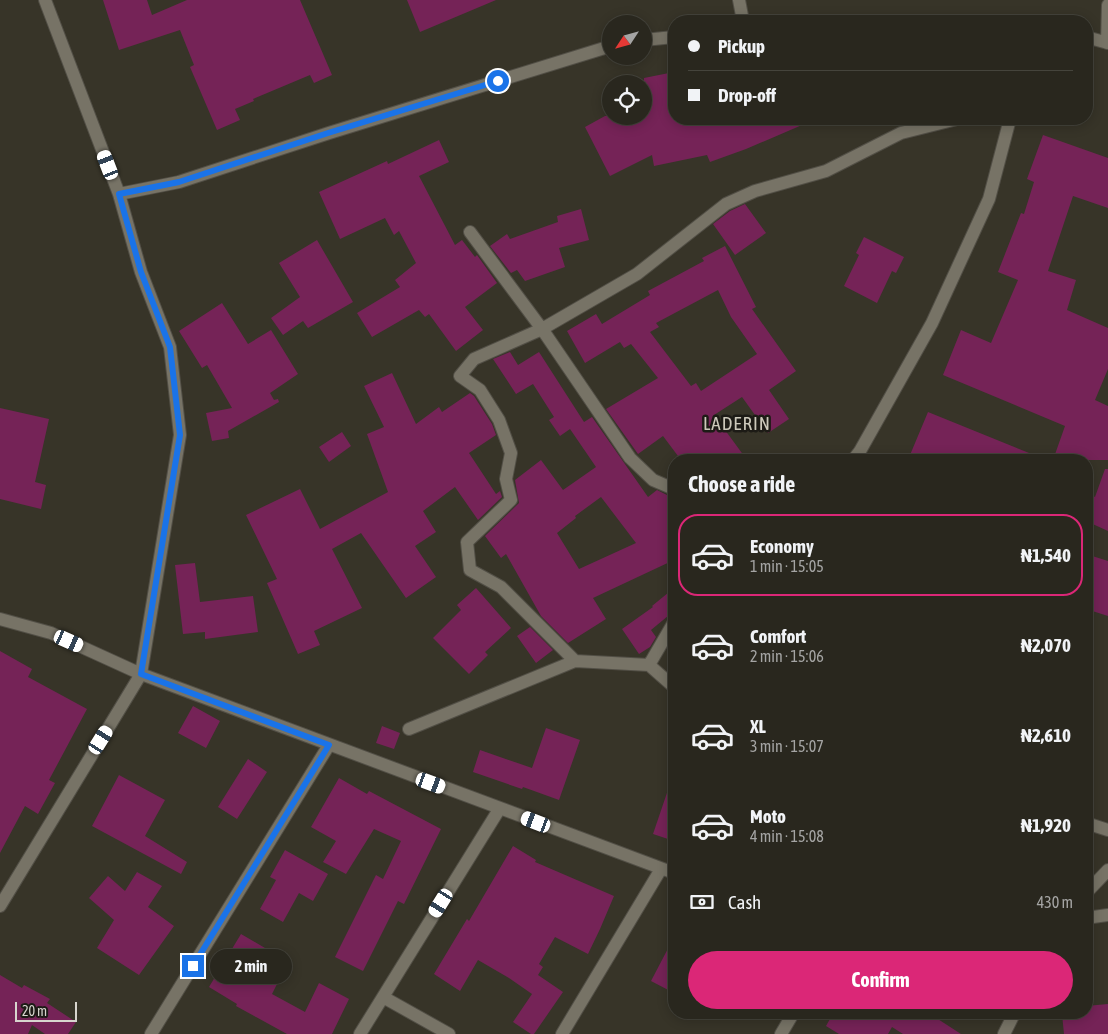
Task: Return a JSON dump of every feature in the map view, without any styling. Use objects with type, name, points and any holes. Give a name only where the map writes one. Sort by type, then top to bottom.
[{"type":"street","points":[[0,906],[141,674],[180,435],[170,347],[141,272],[119,194],[45,0]]},
{"type":"street","points":[[739,0],[743,15]]},
{"type":"street","points":[[1093,39],[1107,43],[1108,5]]},
{"type":"street","points":[[652,39],[668,38]]},
{"type":"street","points":[[119,194],[179,182],[328,133],[602,49]]},
{"type":"street","points":[[575,661],[501,587],[470,570],[467,542],[511,500],[506,479],[511,453],[499,420],[480,390],[460,376],[474,359],[542,329],[636,274],[726,204],[755,191],[826,171],[901,133],[933,125]]},
{"type":"street","points":[[858,454],[932,322],[989,200],[1008,125]]},
{"type":"street","points":[[470,232],[542,329],[630,458],[654,480],[668,486]]},
{"type":"street","points":[[0,619],[51,633],[141,674],[668,871]]},
{"type":"street","points":[[649,665],[668,632]]},
{"type":"street","points":[[409,729],[575,661],[649,665],[668,682]]},
{"type":"street","points":[[151,1034],[329,745]]},
{"type":"street","points":[[360,1034],[500,808]]},
{"type":"street","points":[[1093,825],[1108,830]]},
{"type":"street","points":[[562,1034],[661,869]]},
{"type":"street","points":[[1093,886],[1108,870]]},
{"type":"street","points":[[1093,917],[1108,915]]},
{"type":"street","points":[[382,997],[449,1034]]},
{"type":"street","points":[[781,1034],[790,1019]]},
{"type":"street","points":[[1004,1034],[1011,1019]]},
{"type":"building","points":[[103,0],[147,0],[152,15],[187,0],[300,0],[332,75],[314,83],[310,75],[253,99],[254,101],[235,109],[240,120],[217,130],[190,67],[194,65],[180,30],[119,50]]},
{"type":"building","points":[[407,0],[496,0],[420,32]]},
{"type":"building","points":[[668,73],[668,125],[802,125],[710,162],[707,155],[654,166],[652,155],[610,176],[585,127],[602,118],[602,125],[652,125],[652,76]]},
{"type":"building","points":[[1043,135],[1108,158],[1108,208],[1073,196],[1048,271],[1076,280],[1067,310],[1108,328],[1108,369],[1095,400],[1108,406],[1108,460],[1093,460],[1093,454],[1055,454],[1065,426],[943,375],[961,330],[991,343],[1018,280],[998,272],[1021,213],[1024,214],[1034,182],[1027,179]]},
{"type":"building","points":[[439,140],[449,162],[419,176],[455,245],[462,240],[475,257],[477,255],[497,283],[465,307],[483,330],[456,351],[429,314],[425,317],[419,310],[372,337],[357,313],[400,287],[395,280],[416,263],[399,231],[394,235],[385,218],[340,239],[319,192],[387,161],[388,164]]},
{"type":"building","points":[[745,204],[766,233],[735,255],[713,224],[730,211]]},
{"type":"building","points":[[581,209],[589,240],[559,248],[565,267],[525,281],[517,270],[511,273],[490,246],[507,234],[510,239],[558,222],[557,216]]},
{"type":"building","points":[[864,237],[904,257],[896,273],[892,271],[877,303],[844,286],[859,255],[856,253]]},
{"type":"building","points":[[317,240],[353,302],[308,328],[303,321],[283,335],[271,318],[300,297],[279,263]]},
{"type":"building","points":[[725,246],[756,307],[752,309],[796,371],[769,390],[789,419],[768,433],[742,397],[714,415],[743,454],[676,454],[663,436],[638,454],[606,409],[658,378],[631,344],[624,348],[620,342],[585,363],[567,331],[596,314],[602,324],[650,295],[648,291],[704,261],[702,258]],"holes":[[[718,290],[731,317],[757,354],[701,391],[696,383],[691,386],[650,332],[659,327],[656,323]]]},
{"type":"building","points":[[222,303],[248,344],[271,330],[298,374],[270,393],[274,400],[278,399],[279,402],[228,431],[229,438],[212,441],[206,413],[232,408],[207,365],[202,368],[179,331]]},
{"type":"building","points":[[510,352],[518,365],[539,352],[584,422],[592,417],[648,497],[657,490],[668,496],[668,563],[593,598],[606,619],[568,643],[541,616],[506,554],[501,558],[485,536],[519,503],[515,480],[541,460],[563,490],[596,467],[570,429],[560,436],[549,420],[554,417],[533,384],[516,394],[493,359]],"holes":[[[601,497],[636,543],[579,569],[557,533],[576,518],[575,516]]]},
{"type":"building","points":[[392,373],[416,424],[439,407],[442,412],[470,393],[474,396],[492,424],[496,435],[469,453],[496,494],[500,491],[502,497],[478,520],[455,487],[423,511],[436,532],[415,546],[436,577],[406,598],[361,533],[332,549],[362,608],[314,631],[320,645],[298,654],[267,583],[277,579],[246,515],[300,489],[320,529],[388,492],[367,434],[384,427],[364,386]]},
{"type":"building","points":[[0,408],[49,419],[35,482],[46,485],[41,509],[0,499]]},
{"type":"building","points":[[928,412],[1032,454],[910,454]]},
{"type":"building","points":[[342,432],[351,446],[329,462],[319,447]]},
{"type":"building","points":[[1105,469],[1108,469],[1108,531],[1093,524],[1093,496],[1095,497]]},
{"type":"building","points":[[1093,556],[1108,561],[1108,616],[1093,611]]},
{"type":"building","points":[[195,563],[200,602],[253,596],[258,632],[205,639],[205,632],[183,634],[175,565]]},
{"type":"building","points":[[476,588],[511,628],[485,652],[488,655],[469,674],[433,638],[461,610],[457,605]]},
{"type":"building","points":[[668,593],[668,616],[651,630],[656,637],[650,647],[639,654],[622,629]]},
{"type":"building","points":[[530,627],[553,650],[536,663],[517,636]]},
{"type":"building","points":[[0,651],[32,669],[28,677],[87,709],[49,780],[55,783],[38,814],[25,806],[0,853]]},
{"type":"building","points":[[193,706],[220,721],[206,748],[178,733]]},
{"type":"building","points":[[382,726],[400,733],[394,749],[376,743]]},
{"type":"building","points":[[546,728],[580,740],[559,800],[473,772],[480,750],[532,768]]},
{"type":"building","points":[[248,759],[267,772],[237,819],[218,807]]},
{"type":"building","points":[[119,775],[165,800],[145,836],[187,862],[181,874],[92,826]]},
{"type":"building","points":[[339,778],[367,794],[369,791],[441,829],[404,904],[398,901],[363,971],[335,957],[376,875],[383,879],[401,841],[374,829],[346,874],[323,862],[336,841],[311,827]]},
{"type":"building","points":[[668,790],[668,839],[653,834]]},
{"type":"building","points":[[513,846],[536,860],[535,862],[614,896],[588,954],[555,937],[539,964],[543,967],[538,975],[563,992],[534,1034],[513,1022],[532,994],[509,978],[478,960],[460,991],[434,974],[467,919],[469,921]]},
{"type":"building","points":[[285,850],[328,874],[313,901],[299,893],[283,922],[260,909],[276,880],[270,877]]},
{"type":"building","points":[[137,872],[162,886],[148,907],[174,926],[139,975],[97,948],[114,920],[89,898],[108,876],[125,891]]},
{"type":"building","points":[[241,934],[265,948],[262,954],[286,966],[272,994],[305,1012],[319,983],[349,999],[332,1034],[287,1034],[236,1006],[237,1004],[209,987]]},
{"type":"building","points":[[668,948],[668,990],[651,981]]},
{"type":"building","points":[[0,975],[22,988],[24,985],[50,999],[47,1003],[76,1022],[68,1034],[45,1034],[32,1025],[28,1034],[0,1034]]},
{"type":"building","points":[[1108,1004],[1108,1034],[1064,1034],[1062,1019],[1093,1019],[1093,1005]]},
{"type":"building","points":[[830,1019],[938,1019],[961,1034],[903,1034],[892,1027],[888,1034],[839,1034],[826,1026]]},
{"type":"district","name":"LADERIN","points":[[737,423]]},
{"type":"route","points":[[193,966],[329,745],[141,674],[180,435],[170,347],[141,272],[119,194],[179,182],[328,133],[498,81]]}]
